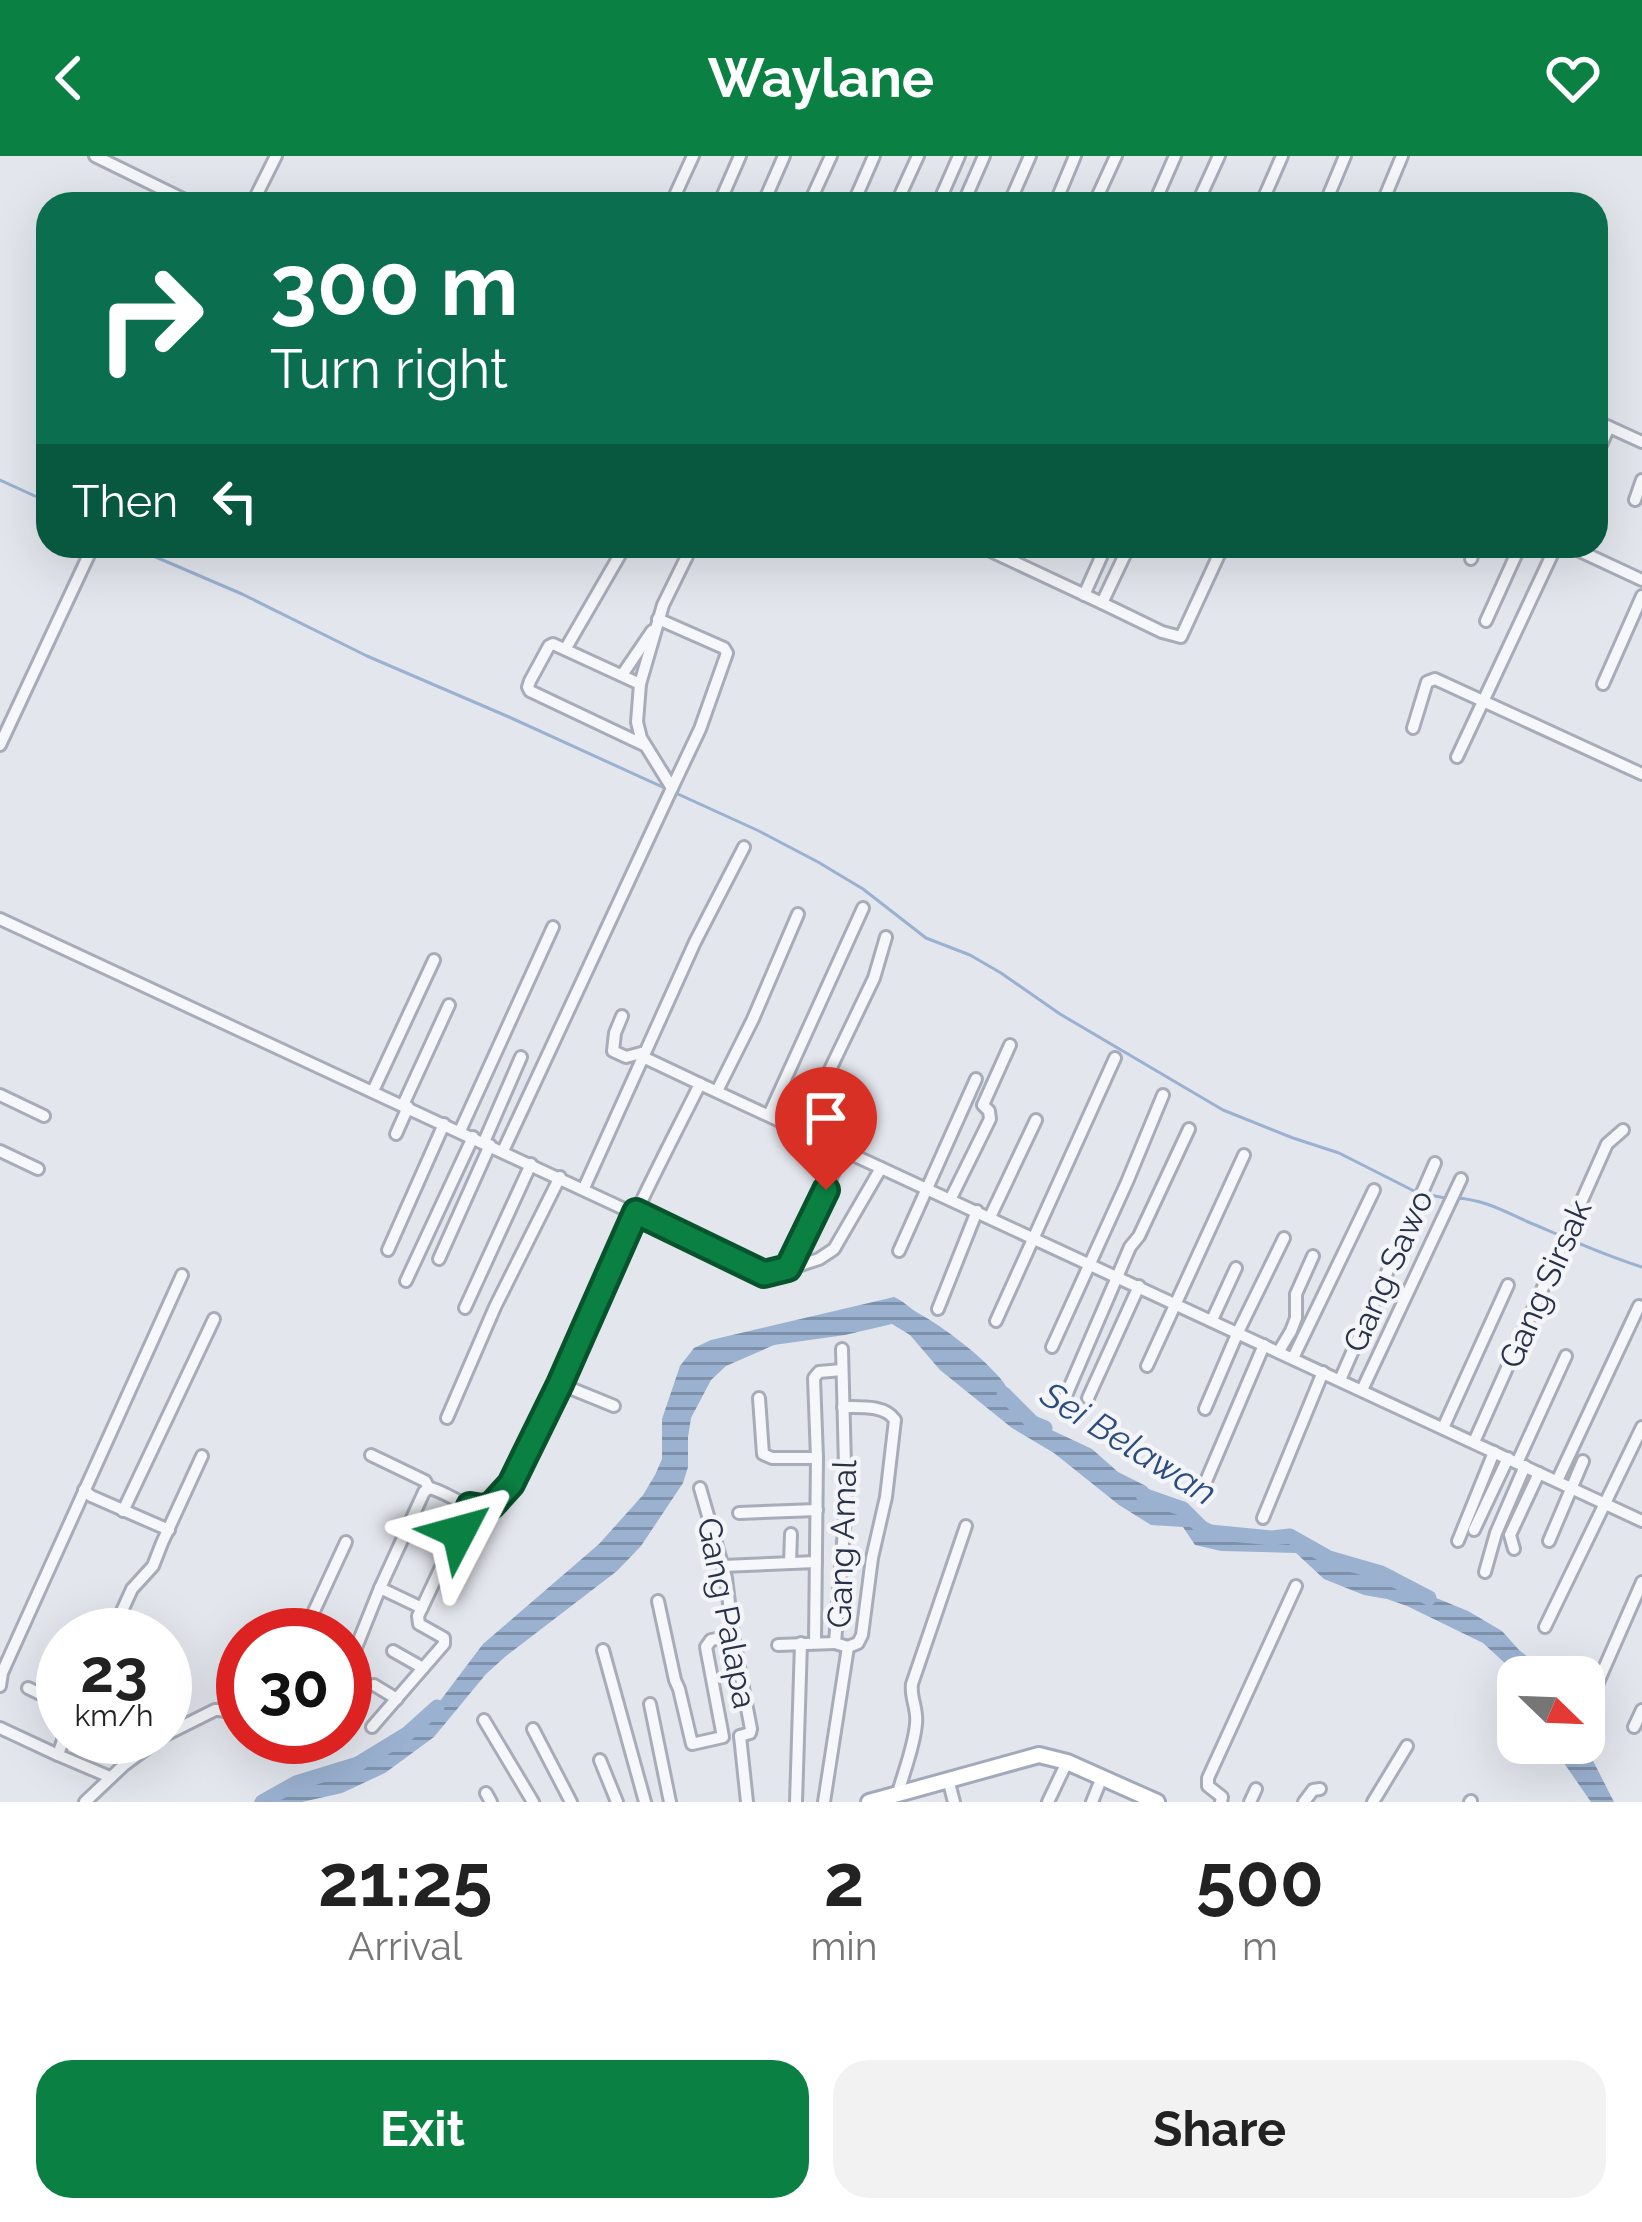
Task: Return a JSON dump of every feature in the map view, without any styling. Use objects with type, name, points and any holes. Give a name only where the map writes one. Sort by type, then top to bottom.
[{"type":"main road","points":[[869,1802],[898,1793],[917,1796],[948,1779],[1040,1755],[1067,1762],[1156,1802]]},
{"type":"street","points":[[95,156],[168,192]]},
{"type":"street","points":[[258,192],[276,156]]},
{"type":"street","points":[[676,192],[693,156]]},
{"type":"street","points":[[724,192],[740,156]]},
{"type":"street","points":[[768,192],[784,156]]},
{"type":"street","points":[[814,192],[831,156]]},
{"type":"street","points":[[858,192],[874,156]]},
{"type":"street","points":[[902,192],[918,156]]},
{"type":"street","points":[[943,192],[959,156]]},
{"type":"street","points":[[968,192],[984,156]]},
{"type":"street","points":[[1014,192],[1030,156]]},
{"type":"street","points":[[1060,192],[1075,156]]},
{"type":"street","points":[[1100,192],[1116,156]]},
{"type":"street","points":[[1159,192],[1175,156]]},
{"type":"street","points":[[1202,192],[1219,156]]},
{"type":"street","points":[[1266,192],[1282,156]]},
{"type":"street","points":[[1330,192],[1345,156]]},
{"type":"street","points":[[1387,192],[1402,156]]},
{"type":"street","points":[[1609,427],[1642,442]]},
{"type":"street","points":[[1635,500],[1642,480]]},
{"type":"street","points":[[0,745],[87,558]]},
{"type":"street","points":[[566,648],[618,558]]},
{"type":"street","points":[[670,793],[644,745],[638,722],[640,684],[657,625],[687,558]]},
{"type":"street","points":[[1005,558],[1179,638],[1218,558]]},
{"type":"street","points":[[1084,596],[1101,558]]},
{"type":"street","points":[[1102,603],[1123,558]]},
{"type":"street","points":[[1486,622],[1515,558]]},
{"type":"street","points":[[1457,757],[1550,558]]},
{"type":"street","points":[[1595,558],[1642,580]]},
{"type":"street","points":[[1604,684],[1642,596]]},
{"type":"street","points":[[622,675],[657,625]]},
{"type":"street","points":[[503,1151],[700,729],[727,653],[657,625]]},
{"type":"street","points":[[640,684],[553,644],[530,681],[530,691],[644,745]]},
{"type":"street","points":[[1413,728],[1430,679],[1642,774]]},
{"type":"street","points":[[584,1188],[695,942],[744,847]]},
{"type":"street","points":[[769,1115],[863,908]]},
{"type":"street","points":[[717,1091],[754,1019],[798,914]]},
{"type":"street","points":[[0,919],[764,1274],[819,1259],[834,1249],[880,1168]]},
{"type":"street","points":[[460,1131],[553,927]]},
{"type":"street","points":[[801,1130],[846,1042],[886,938]]},
{"type":"street","points":[[373,1091],[434,960]]},
{"type":"street","points":[[396,1134],[449,1005]]},
{"type":"street","points":[[622,1016],[613,1051],[626,1057],[644,1054],[1642,1521]]},
{"type":"street","points":[[951,1198],[990,1119],[982,1105],[1010,1045]]},
{"type":"street","points":[[406,1281],[482,1141],[521,1057]]},
{"type":"street","points":[[996,1322],[1115,1058]]},
{"type":"street","points":[[898,1251],[976,1079]]},
{"type":"street","points":[[370,1455],[470,1506],[491,1506],[503,1496],[700,1084]]},
{"type":"street","points":[[0,1094],[44,1115]]},
{"type":"street","points":[[1052,1347],[1163,1095]]},
{"type":"street","points":[[788,1268],[864,1109]]},
{"type":"street","points":[[990,1217],[1036,1120]]},
{"type":"street","points":[[388,1250],[444,1124]]},
{"type":"street","points":[[1060,1407],[1189,1129]]},
{"type":"street","name":"Gang Sirsak","points":[[1474,1442],[1607,1144],[1622,1130]]},
{"type":"street","points":[[439,1259],[482,1141]]},
{"type":"street","points":[[0,1151],[38,1169]]},
{"type":"street","points":[[1148,1366],[1244,1155]]},
{"type":"street","name":"Gang Sawo","points":[[1340,1380],[1435,1163]]},
{"type":"street","points":[[465,1308],[531,1164]]},
{"type":"street","points":[[447,1418],[495,1307],[560,1177]]},
{"type":"street","points":[[1362,1390],[1459,1184]]},
{"type":"street","points":[[1293,1358],[1374,1190]]},
{"type":"street","points":[[938,1309],[977,1211]]},
{"type":"street","points":[[1205,1409],[1284,1238]]},
{"type":"street","points":[[1279,1352],[1292,1331],[1296,1294],[1313,1256]]},
{"type":"street","points":[[1212,1320],[1236,1268]]},
{"type":"street","points":[[0,1686],[182,1275]]},
{"type":"street","points":[[1443,1428],[1508,1285]]},
{"type":"street","points":[[1088,1398],[1139,1286]]},
{"type":"street","points":[[1557,1481],[1639,1306]]},
{"type":"street","points":[[123,1511],[214,1319]]},
{"type":"street","points":[[1206,1481],[1264,1345]]},
{"type":"street","name":"Gang Amal","points":[[824,1802],[848,1647],[835,1642],[847,1504],[842,1349]]},
{"type":"street","points":[[1474,1530],[1517,1462],[1566,1356]]},
{"type":"street","points":[[796,1802],[816,1562],[814,1376],[842,1370]]},
{"type":"street","points":[[1263,1518],[1323,1372]]},
{"type":"street","points":[[560,1384],[614,1406]]},
{"type":"street","points":[[759,1398],[763,1454],[777,1459],[817,1458]]},
{"type":"street","points":[[844,1407],[868,1407],[891,1413],[896,1420],[862,1635],[848,1647]]},
{"type":"street","points":[[1545,1627],[1642,1427]]},
{"type":"street","points":[[1458,1541],[1494,1452]]},
{"type":"street","points":[[123,1608],[132,1589],[153,1566],[202,1456]]},
{"type":"street","points":[[1549,1541],[1582,1461]]},
{"type":"street","points":[[1485,1572],[1517,1462]]},
{"type":"street","points":[[1514,1549],[1510,1535],[1540,1473]]},
{"type":"street","points":[[372,1608],[429,1488]]},
{"type":"street","name":"Gang Palapa","points":[[700,1488],[723,1567],[751,1729],[740,1736],[747,1802]]},
{"type":"street","points":[[85,1490],[169,1530]]},
{"type":"street","points":[[372,1726],[444,1644],[418,1624],[470,1506]]},
{"type":"street","points":[[739,1514],[817,1510]]},
{"type":"street","points":[[898,1793],[917,1722],[912,1684],[966,1526]]},
{"type":"street","points":[[790,1563],[791,1534]]},
{"type":"street","points":[[315,1608],[346,1542]]},
{"type":"street","points":[[723,1567],[816,1562]]},
{"type":"street","points":[[1605,1666],[1642,1582]]},
{"type":"street","points":[[1221,1802],[1208,1786],[1208,1778],[1296,1586]]},
{"type":"street","points":[[380,1588],[422,1608]]},
{"type":"street","points":[[658,1601],[689,1741],[740,1736]]},
{"type":"street","points":[[724,1737],[706,1647],[711,1640],[733,1636]]},
{"type":"street","points":[[778,1645],[835,1642]]},
{"type":"street","points":[[603,1650],[646,1802]]},
{"type":"street","points":[[393,1651],[423,1668]]},
{"type":"street","points":[[374,1685],[397,1699]]},
{"type":"street","points":[[28,1688],[36,1692]]},
{"type":"street","points":[[650,1704],[670,1802]]},
{"type":"street","points":[[1634,1727],[1642,1710]]},
{"type":"street","points":[[484,1720],[533,1802]]},
{"type":"street","points":[[0,1728],[36,1745]]},
{"type":"street","points":[[533,1729],[571,1802]]},
{"type":"street","points":[[1373,1802],[1407,1746]]},
{"type":"street","points":[[600,1760],[617,1802]]},
{"type":"street","points":[[1048,1802],[1067,1762]]},
{"type":"street","points":[[79,1764],[110,1777]]},
{"type":"street","points":[[85,1802],[125,1764]]},
{"type":"street","points":[[1092,1802],[1102,1778]]},
{"type":"street","points":[[948,1779],[954,1802]]},
{"type":"street","points":[[1250,1802],[1256,1789]]},
{"type":"street","points":[[97,1790],[107,1802]]},
{"type":"street","points":[[1304,1802],[1312,1790],[1320,1790]]},
{"type":"water","name":"Sei Belawan","points":[[894,1297],[982,1360],[1004,1383],[1026,1418],[1092,1449],[1209,1535],[1299,1542],[1468,1611],[1502,1631],[1527,1656],[1497,1656],[1483,1643],[1407,1606],[1324,1579],[1296,1553],[1221,1551],[1195,1545],[1183,1527],[1151,1525],[1012,1428],[892,1324],[774,1345],[726,1366],[711,1380],[691,1418],[683,1483],[641,1546],[617,1571],[506,1656],[434,1737],[385,1773],[342,1793],[302,1802],[254,1802],[293,1782],[372,1764],[372,1758],[400,1743],[440,1701],[483,1644],[599,1544],[655,1475],[662,1459],[662,1419],[680,1366],[694,1348]]},
{"type":"water","points":[[1565,1764],[1595,1764],[1614,1802],[1591,1802]]},
{"type":"waterway","points":[[0,480],[36,496]]},
{"type":"waterway","points":[[158,558],[759,831],[863,889],[926,938],[970,955],[1223,1110],[1339,1153],[1416,1192]]},
{"type":"waterway","points":[[1425,1194],[1445,1198]]},
{"type":"waterway","points":[[1455,1198],[1492,1206],[1642,1267]]},
{"type":"waterway","name":"Sei Belawan","points":[[1004,1394],[1033,1423],[1045,1428]]},
{"type":"waterway","name":"Sei Belawan","points":[[1143,1495],[1183,1509],[1210,1532],[1290,1536],[1329,1558],[1381,1573],[1429,1598]]},
{"type":"waterway","name":"Sei Belawan","points":[[262,1802],[296,1783],[358,1764],[407,1734],[437,1707]]},
{"type":"route","points":[[459,1532],[470,1506],[491,1506],[511,1484],[636,1212],[764,1274],[773,1274],[788,1268],[826,1190]]}]
